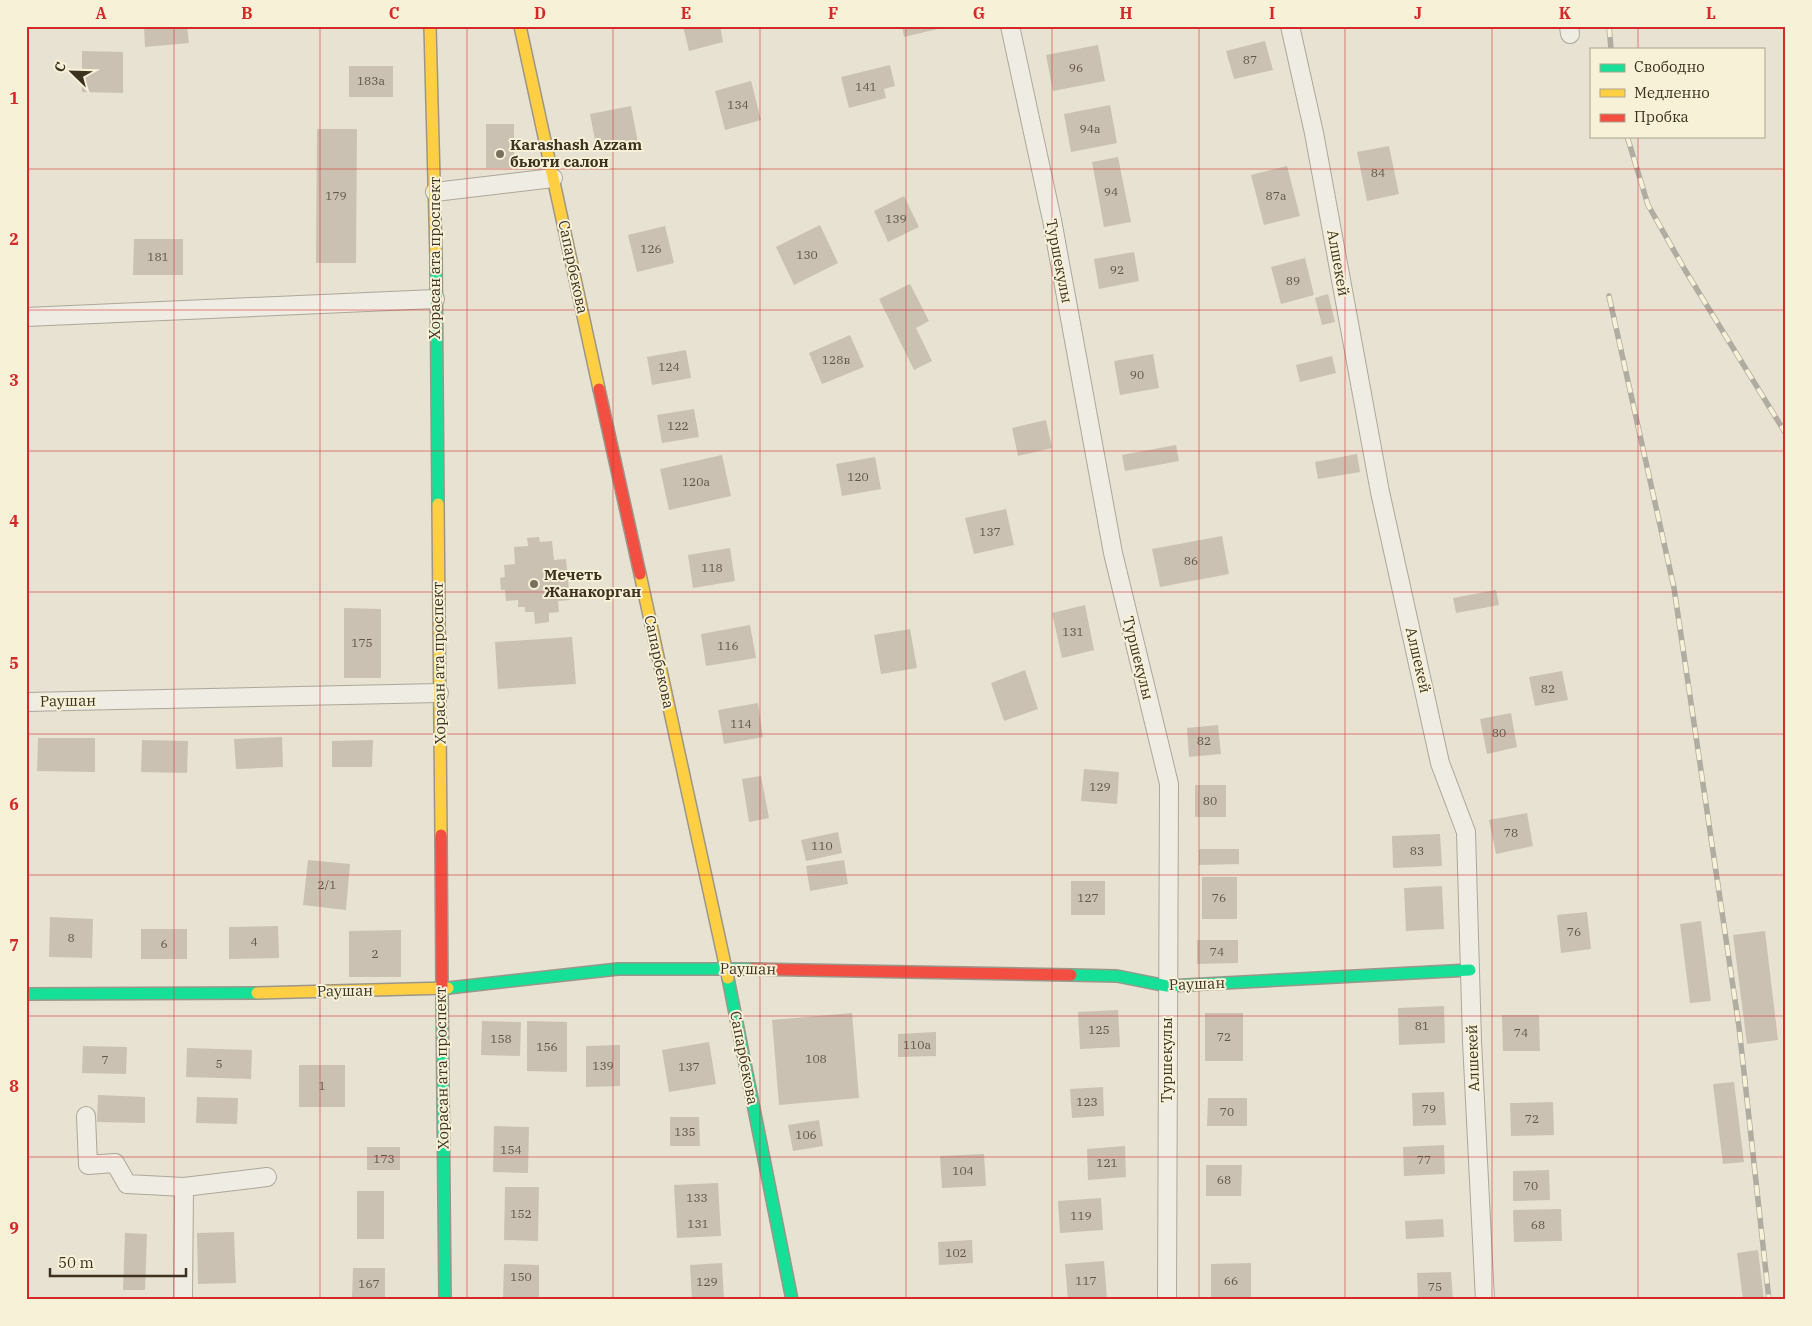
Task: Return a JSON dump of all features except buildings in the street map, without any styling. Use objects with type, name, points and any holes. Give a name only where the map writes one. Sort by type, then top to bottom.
[{"type":"street","name":"Хорасан ата проспект","points":[[430,26],[435,192],[445,1300]]},
{"type":"street","name":"Сапарбекова","points":[[520,26],[726,968],[792,1300]]},
{"type":"street","name":"Туршекулы","points":[[1010,26],[1052,220],[1113,553],[1169,784],[1167,1300]]},
{"type":"street","name":"Алшекей","points":[[1290,26],[1314,133],[1382,502],[1440,763],[1466,832],[1470,970],[1485,1300]]},
{"type":"street","points":[[435,192],[553,178]]},
{"type":"street","points":[[26,317],[435,298]]},
{"type":"street","name":"Раушан","points":[[26,702],[439,693]]},
{"type":"street","name":"Раушан","points":[[26,994],[254,993],[442,989],[618,969],[726,968],[1117,976],[1167,986],[1470,970]]},
{"type":"street","points":[[86,1116],[88,1165],[115,1163],[127,1184],[184,1187],[267,1177]]},
{"type":"street","points":[[183,1300],[184,1187]]},
{"type":"railway","points":[[1609,26],[1611,48]]},
{"type":"railway","points":[[1628,138],[1648,205],[1685,270],[1786,434]]},
{"type":"railway","points":[[1609,296],[1674,588],[1739,1027],[1769,1300]]},
{"type":"traffic: fast","points":[[436,257],[438,504]]},
{"type":"traffic: fast","points":[[448,988],[618,969],[752,969]]},
{"type":"traffic: fast","points":[[1071,975],[1117,976],[1167,986],[1470,970]]},
{"type":"traffic: fast","points":[[728,978],[792,1300]]},
{"type":"traffic: fast","points":[[442,991],[445,1300]]},
{"type":"traffic: fast","points":[[26,994],[257,993]]},
{"type":"traffic: slow","points":[[430,26],[436,257]]},
{"type":"traffic: slow","points":[[520,26],[599,389]]},
{"type":"traffic: slow","points":[[438,504],[441,835]]},
{"type":"traffic: slow","points":[[640,574],[728,978]]},
{"type":"traffic: slow","points":[[257,993],[448,988]]},
{"type":"traffic: jam","points":[[599,389],[640,574]]},
{"type":"traffic: jam","points":[[441,835],[442,991]]},
{"type":"traffic: jam","points":[[752,969],[1071,975]]},
{"type":"place","name":"Karashash Azzam бьюти салон","points":[[500,154]]},
{"type":"place","name":"Мечеть Жанакорган","points":[[534,584]]}]
